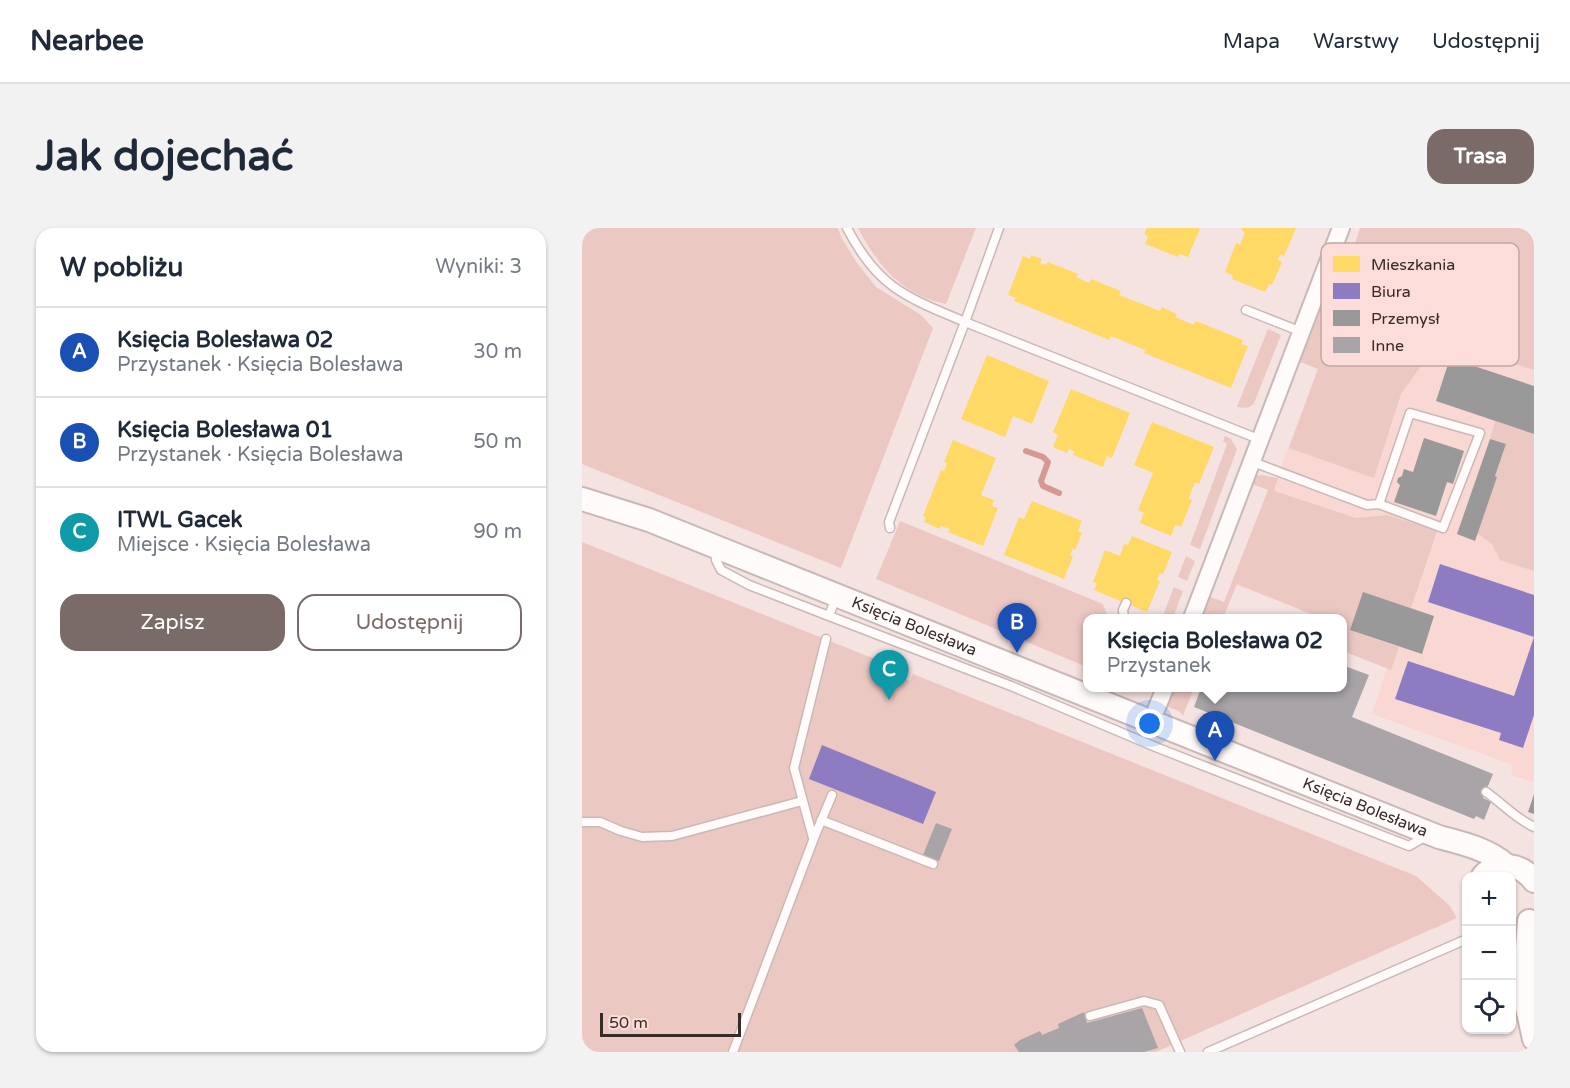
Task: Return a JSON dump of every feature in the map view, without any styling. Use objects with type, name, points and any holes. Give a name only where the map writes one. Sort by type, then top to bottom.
[{"type":"street","points":[[1335,243],[1341,228]]},
{"type":"street","points":[[1194,614],[1321,281]]},
{"type":"street","name":"Księcia Bolesława","points":[[582,499],[649,520],[688,536],[833,606],[1151,722],[1435,836],[1468,845],[1498,858],[1506,865],[1526,872],[1534,880]]},
{"type":"street","name":"Księcia Bolesława","points":[[582,516],[664,534],[688,536]]},
{"type":"street","points":[[1151,722],[1163,692]]},
{"type":"street","name":"Księcia Bolesława","points":[[1435,836],[1472,863],[1476,872]]},
{"type":"street","points":[[1489,872],[1496,867],[1506,865]]},
{"type":"street","points":[[1524,994],[1528,919]]},
{"type":"street","points":[[1516,973],[1524,994],[1534,1039]]},
{"type":"lane","points":[[848,228],[864,257],[882,278],[897,291],[918,302],[1261,440]]},
{"type":"lane","points":[[890,528],[890,522],[999,228]]},
{"type":"lane","points":[[1246,310],[1302,332]]},
{"type":"lane","points":[[1253,462],[1367,505],[1379,504],[1443,528],[1480,433],[1410,413],[1379,504]]},
{"type":"lane","points":[[1124,614],[1126,603]]},
{"type":"lane","points":[[833,606],[1011,686],[1158,748],[1409,846],[1435,836]]},
{"type":"lane","points":[[813,838],[794,768],[826,639]]},
{"type":"lane","points":[[1486,792],[1518,819],[1534,827]]},
{"type":"lane","points":[[733,1052],[813,838],[832,795]]},
{"type":"lane","points":[[582,822],[600,822],[642,837],[672,836],[802,801]]},
{"type":"lane","points":[[821,820],[933,864]]},
{"type":"lane","points":[[1208,1052],[1462,941]]},
{"type":"lane","points":[[1524,994],[1534,961]]},
{"type":"lane","points":[[1090,1016],[1144,1001],[1159,1005],[1180,1052]]},
{"type":"shaded area","points":[[582,228],[838,228],[857,263],[876,287],[921,315],[933,328],[841,568],[582,464]]},
{"type":"shaded area","points":[[858,228],[976,228],[946,304],[916,294],[893,277],[874,255]]},
{"type":"shaded area","points":[[1360,228],[1534,228],[1534,370],[1519,365],[1519,243],[1355,243]]},
{"type":"shaded area","points":[[1321,301],[1321,366],[1421,366],[1401,394],[1374,478],[1289,448],[1318,369],[1298,361]]},
{"type":"shaded area","points":[[1268,329],[1281,335],[1254,403],[1249,407],[1237,407]]},
{"type":"shaded area","points":[[1519,331],[1534,336],[1534,782],[1511,775],[1513,765],[1372,714],[1387,667],[1347,652],[1347,614],[1311,614],[1237,585],[1318,368],[1321,366],[1519,366]]},
{"type":"shaded area","points":[[1495,421],[1534,434],[1534,571],[1500,560],[1492,544],[1477,533],[1506,445],[1490,439]]},
{"type":"shaded area","points":[[1225,436],[1231,439],[1237,449],[1200,549],[1190,545],[1227,444],[1223,441]]},
{"type":"shaded area","points":[[1254,476],[1278,478],[1274,491],[1356,518],[1387,515],[1437,531],[1411,608],[1363,593],[1350,630],[1399,647],[1391,670],[1347,653],[1347,614],[1311,614],[1237,584],[1225,614],[1203,614],[1208,596],[1224,602],[1268,490],[1252,484]]},
{"type":"shaded area","points":[[900,521],[1103,604],[1107,614],[1083,614],[1083,665],[876,579]]},
{"type":"shaded area","points":[[582,542],[880,661],[878,668],[910,681],[913,674],[1416,876],[1450,906],[1457,918],[1156,1052],[582,1052]]},
{"type":"shaded area","points":[[1186,556],[1195,561],[1187,581],[1178,577]]},
{"type":"shaded area","points":[[1174,587],[1183,591],[1174,614],[1164,614]]},
{"type":"shaded area","points":[[1171,692],[1192,692],[1183,716],[1179,711],[1168,707]]},
{"type":"building: Mieszkania","points":[[1147,228],[1200,229],[1188,257],[1179,254],[1178,257],[1145,244],[1148,236],[1144,234]]},
{"type":"building: Mieszkania","points":[[1242,228],[1296,228],[1284,256],[1280,254],[1278,260],[1282,262],[1272,285],[1269,284],[1265,292],[1232,279],[1233,275],[1225,272],[1236,243],[1240,245],[1245,232],[1241,230]]},
{"type":"building: Mieszkania","points":[[1031,255],[1042,259],[1040,263],[1046,265],[1048,262],[1078,274],[1076,277],[1089,283],[1091,279],[1121,291],[1119,295],[1160,311],[1162,307],[1177,314],[1175,317],[1194,325],[1196,321],[1243,340],[1241,344],[1248,346],[1231,388],[1144,353],[1145,350],[1111,336],[1109,340],[1014,301],[1016,298],[1008,295],[1023,256],[1030,259]]},
{"type":"building: Mieszkania","points":[[987,355],[1049,381],[1032,424],[1013,416],[1005,437],[961,419]]},
{"type":"building: Mieszkania","points":[[1071,389],[1130,413],[1112,458],[1107,456],[1103,467],[1073,455],[1075,452],[1069,449],[1067,453],[1053,447],[1058,435],[1053,432]]},
{"type":"building: Mieszkania","points":[[1152,422],[1214,447],[1199,484],[1195,482],[1189,498],[1192,500],[1181,527],[1175,525],[1171,536],[1140,523],[1144,513],[1138,510],[1153,473],[1134,465]]},
{"type":"building: Mieszkania","points":[[953,440],[996,458],[981,495],[994,500],[992,506],[998,508],[983,546],[948,532],[950,529],[941,526],[940,529],[924,522],[926,517],[923,516],[941,470],[944,471],[947,463],[944,462]]},
{"type":"building: Mieszkania","points":[[1032,501],[1082,521],[1078,531],[1082,533],[1075,550],[1073,548],[1070,555],[1073,556],[1064,579],[1004,555],[1019,517],[1024,519]]},
{"type":"building: Mieszkania","points":[[1132,536],[1172,552],[1163,574],[1160,573],[1157,580],[1160,581],[1147,612],[1094,590],[1097,583],[1093,582],[1105,550],[1120,556],[1124,544],[1128,545]]},
{"type":"building: Biura","points":[[1440,564],[1534,595],[1534,637],[1428,602]]},
{"type":"building: Biura","points":[[1534,637],[1534,715],[1523,748],[1499,740],[1501,733],[1395,699],[1408,661],[1514,696]]},
{"type":"building: Biura","points":[[822,745],[936,792],[923,824],[809,779]]},
{"type":"building: Przemysł","points":[[1447,366],[1474,366],[1534,386],[1534,434],[1436,401]]},
{"type":"building: Przemysł","points":[[1424,438],[1464,451],[1453,484],[1447,482],[1436,516],[1394,502],[1400,485],[1397,482],[1398,478],[1402,476],[1404,469],[1413,472]]},
{"type":"building: Przemysł","points":[[1490,439],[1506,444],[1475,541],[1457,534]]},
{"type":"building: Przemysł","points":[[1363,592],[1434,616],[1422,654],[1350,630]]},
{"type":"building: Przemysł","points":[[1534,794],[1534,814],[1528,812]]},
{"type":"building: Inne","points":[[1347,667],[1369,675],[1352,717],[1493,774],[1483,798],[1491,802],[1484,820],[1476,816],[1474,819],[1194,707],[1200,692],[1347,692]]},
{"type":"building: Inne","points":[[936,823],[952,829],[939,861],[923,855]]},
{"type":"building: Inne","points":[[1142,1008],[1158,1048],[1144,1052],[1019,1052],[1014,1045],[1040,1031],[1042,1035],[1059,1028],[1058,1024],[1084,1012],[1087,1023]]},
{"type":"waterway","points":[[1026,451],[1043,457],[1048,462],[1041,481],[1043,486],[1059,493]]},
{"type":"place","name":"Księcia Bolesława 01","points":[[1017,653]]},
{"type":"place","name":"ITWL Gacek","points":[[889,700]]},
{"type":"place","name":"Księcia Bolesława 02","points":[[1215,761]]}]
